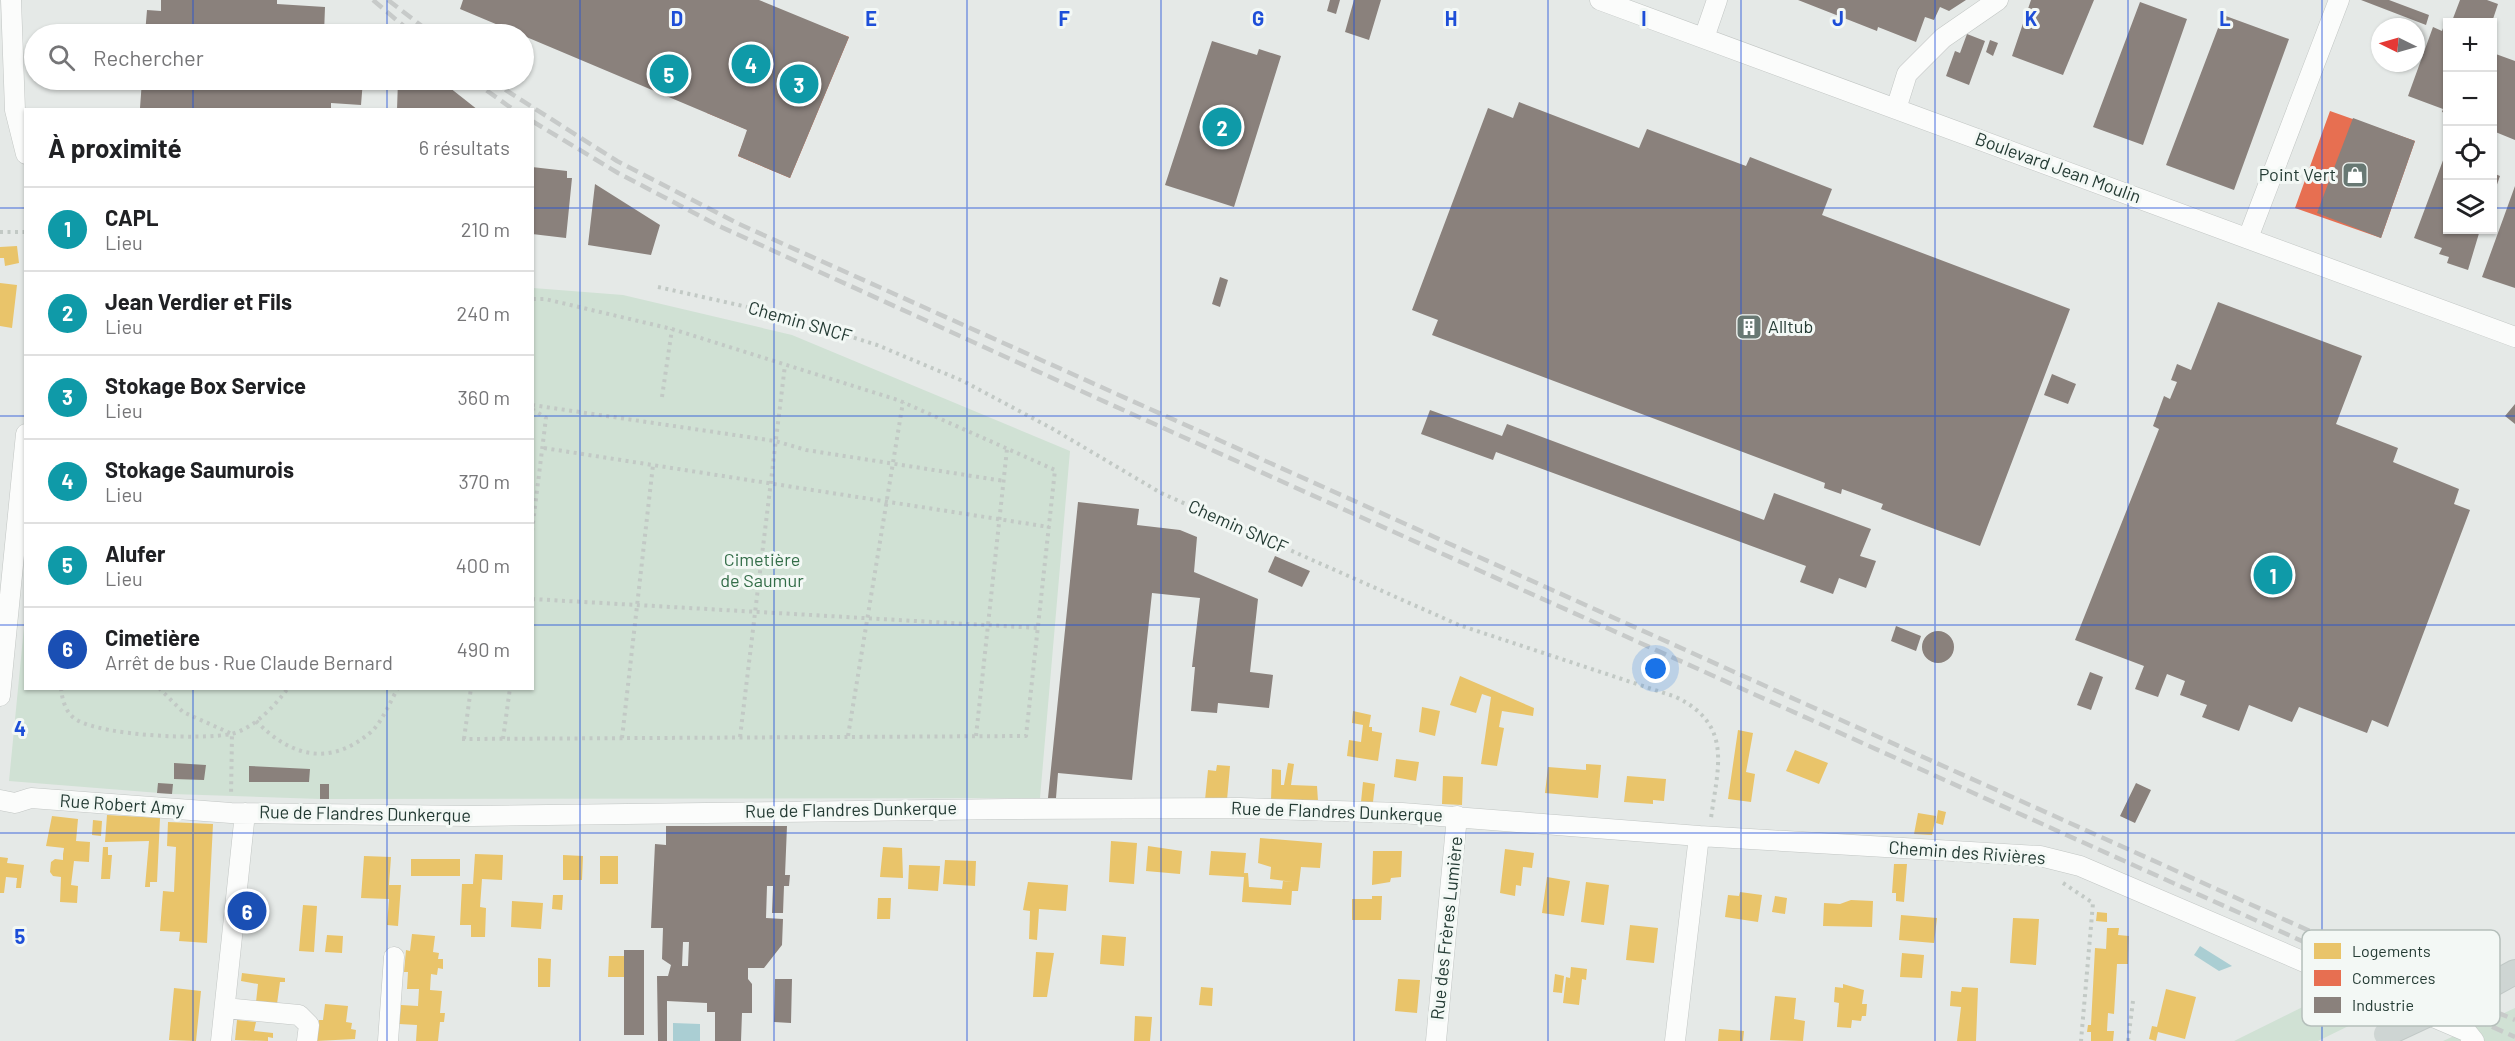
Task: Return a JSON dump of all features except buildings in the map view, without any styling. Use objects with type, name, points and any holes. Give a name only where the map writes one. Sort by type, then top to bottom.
[{"type":"main road","points":[[2500,980],[2515,973]]},
{"type":"main road","points":[[2379,1038],[2404,1026]]},
{"type":"street","points":[[11,0],[15,110],[24,146]]},
{"type":"street","name":"Boulevard Jean Moulin","points":[[1600,0],[2515,337]]},
{"type":"street","points":[[1704,38],[1717,0]]},
{"type":"street","points":[[1896,109],[1907,74],[1943,38],[1998,0]]},
{"type":"street","points":[[2248,237],[2339,0]]},
{"type":"street","points":[[0,696],[24,454]]},
{"type":"street","name":"Rue Robert Amy","points":[[0,800],[15,803],[31,798],[238,813]]},
{"type":"street","name":"Rue de Flandres Dunkerque","points":[[238,813],[472,816],[1240,808],[1457,816]]},
{"type":"street","points":[[221,1041],[238,813]]},
{"type":"street","name":"Chemin des Rivières","points":[[1457,816],[1699,836],[2040,856],[2080,866],[2302,960]]},
{"type":"street","name":"Rue des Frères Lumière","points":[[1436,1041],[1457,816]]},
{"type":"street","points":[[1675,1041],[1699,836]]},
{"type":"street","points":[[388,1041],[394,957]]},
{"type":"street","points":[[225,1008],[299,1015],[309,1025],[307,1041]]},
{"type":"street","name":"Chemin des Rivières","points":[[2457,1026],[2466,1030],[2474,1041]]},
{"type":"path","points":[[0,232],[24,232]]},
{"type":"path","name":"Chemin SNCF","points":[[658,288],[779,314],[877,345],[963,381],[1053,429],[1161,493],[1384,592],[1459,625],[1676,697],[1694,706],[1705,717],[1720,753],[1711,818],[1699,836]]},
{"type":"path","points":[[471,690],[463,740],[1026,736],[1055,470],[903,402],[672,329],[545,299],[534,299]]},
{"type":"path","points":[[662,397],[672,329]]},
{"type":"path","points":[[740,737],[785,364]]},
{"type":"path","points":[[848,736],[903,402]]},
{"type":"path","points":[[534,407],[776,441],[806,450],[1004,481]]},
{"type":"path","points":[[534,409],[546,418],[534,517]]},
{"type":"path","points":[[544,448],[1049,527]]},
{"type":"path","points":[[976,736],[1007,449]]},
{"type":"path","points":[[622,738],[653,465]]},
{"type":"path","points":[[534,599],[1038,628]]},
{"type":"path","points":[[61,690],[62,701],[75,719],[111,730],[174,736],[232,734],[256,721],[286,690]]},
{"type":"path","points":[[161,690],[183,712],[232,734]]},
{"type":"path","points":[[256,721],[272,737],[297,751],[319,756],[344,750],[373,731],[397,690]]},
{"type":"path","points":[[503,739],[510,690]]},
{"type":"path","points":[[232,734],[238,813]]},
{"type":"path","points":[[2056,879],[2093,903],[2081,1041]]},
{"type":"path","points":[[2128,1041],[2133,1001]]},
{"type":"green space","name":"Cimetière de Saumur","points":[[534,288],[623,295],[792,335],[1070,451],[1040,798],[320,799],[172,794],[9,781],[24,627],[24,690],[534,690]]},
{"type":"green space","points":[[2302,1007],[2302,1026],[2348,1026],[2318,1041],[2234,1041]]},
{"type":"green space","points":[[2515,1008],[2515,1041],[2443,1041],[2476,1026],[2500,1026],[2500,1015]]},
{"type":"water","points":[[2200,946],[2232,966],[2219,971],[2194,955]]},
{"type":"water","points":[[673,1023],[700,1024],[700,1041],[673,1041]]},
{"type":"railway","points":[[373,0],[401,24]]},
{"type":"railway","points":[[388,0],[419,24]]},
{"type":"railway","points":[[486,90],[511,108]]},
{"type":"railway","points":[[506,90],[534,108]]},
{"type":"railway","points":[[534,108],[617,161],[739,224],[2308,930]]},
{"type":"railway","points":[[534,122],[618,173],[719,226],[2302,941]]},
{"type":"railway","points":[[2500,1014],[2515,1020]]},
{"type":"railway","points":[[2491,1026],[2515,1037]]},
{"type":"place","name":"Stokage Saumurois","points":[[751,64]]},
{"type":"place","name":"Alufer","points":[[669,74]]},
{"type":"place","name":"Stokage Box Service","points":[[799,84]]},
{"type":"place","name":"Jean Verdier et Fils","points":[[1222,127]]},
{"type":"place","name":"Point Vert","points":[[2355,175]]},
{"type":"place","name":"Alltub","points":[[1749,327]]},
{"type":"place","name":"CAPL","points":[[2273,575]]},
{"type":"place","name":"Cimetière","points":[[247,911]]}]
